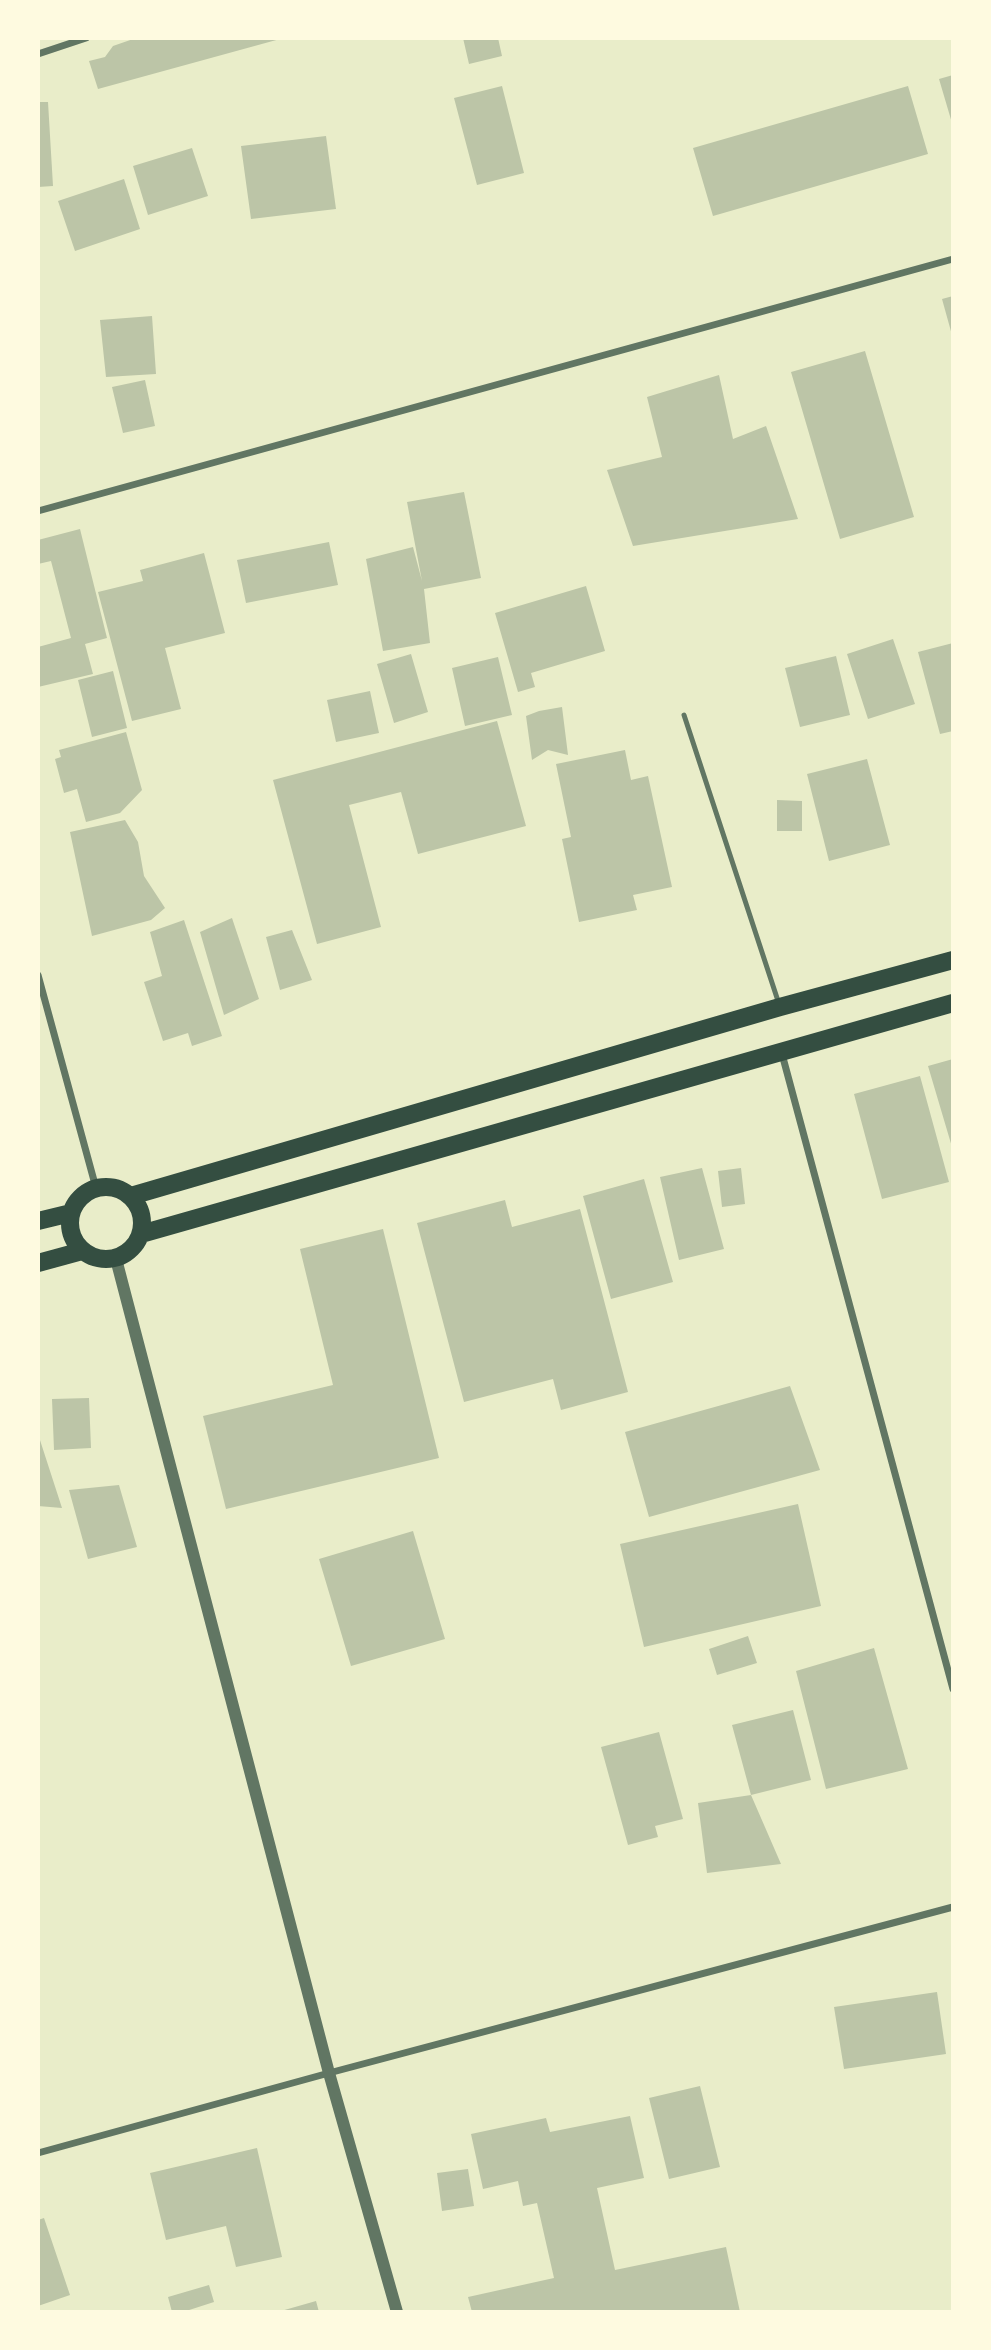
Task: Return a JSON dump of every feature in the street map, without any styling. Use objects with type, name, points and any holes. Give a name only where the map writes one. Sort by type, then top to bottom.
[{"type":"main road","points":[[131,1196],[780,1007],[953,961]]},
{"type":"main road","points":[[141,1234],[953,1003]]},
{"type":"main road","points":[[109,1186],[131,1196],[142,1213],[141,1234],[136,1245],[127,1254],[116,1259],[104,1260],[82,1251],[71,1234],[71,1213],[76,1202],[85,1193],[109,1186]]},
{"type":"main road","points":[[38,1221],[71,1213]]},
{"type":"main road","points":[[38,1263],[82,1251]]},
{"type":"street","points":[[38,54],[86,38]]},
{"type":"street","points":[[38,511],[953,259]]},
{"type":"street","points":[[38,975],[96,1188]]},
{"type":"street","points":[[782,1053],[953,1689]]},
{"type":"street","points":[[116,1259],[329,2073],[397,2312]]},
{"type":"street","points":[[38,2153],[953,1907]]},
{"type":"lane","points":[[684,715],[780,1007]]},
{"type":"building","points":[[136,38],[280,39],[98,89],[89,61],[105,57],[113,46]]},
{"type":"building","points":[[463,38],[498,38],[502,56],[469,64]]},
{"type":"building","points":[[953,75],[953,123],[952,123],[939,79]]},
{"type":"building","points":[[502,86],[524,173],[477,185],[454,98]]},
{"type":"building","points":[[908,86],[928,154],[713,216],[693,148]]},
{"type":"building","points":[[38,102],[48,102],[53,186],[38,187]]},
{"type":"building","points":[[326,136],[336,209],[251,219],[241,146]]},
{"type":"building","points":[[192,148],[208,196],[148,215],[133,166]]},
{"type":"building","points":[[124,179],[140,229],[75,251],[58,201]]},
{"type":"building","points":[[953,296],[953,335],[952,335],[942,299]]},
{"type":"building","points":[[152,316],[156,374],[106,377],[100,320]]},
{"type":"building","points":[[865,351],[914,517],[840,539],[791,372]]},
{"type":"building","points":[[719,375],[733,439],[766,426],[798,519],[633,546],[607,470],[662,457],[647,397]]},
{"type":"building","points":[[145,380],[155,426],[123,433],[112,387]]},
{"type":"building","points":[[464,492],[481,578],[424,589],[430,643],[383,651],[366,559],[413,547],[422,581],[407,502]]},
{"type":"building","points":[[80,529],[107,638],[85,644],[93,674],[38,687],[38,647],[71,638],[51,561],[38,564],[38,540]]},
{"type":"building","points":[[329,542],[338,585],[246,603],[237,560]]},
{"type":"building","points":[[204,553],[225,633],[165,648],[181,709],[132,721],[98,592],[143,581],[140,570]]},
{"type":"building","points":[[586,586],[605,651],[531,673],[535,687],[518,692],[495,613]]},
{"type":"building","points":[[893,639],[915,704],[868,719],[847,654]]},
{"type":"building","points":[[953,643],[953,731],[940,734],[918,652]]},
{"type":"building","points":[[411,654],[428,712],[394,723],[377,664]]},
{"type":"building","points":[[836,656],[850,715],[800,727],[785,668]]},
{"type":"building","points":[[498,657],[512,715],[465,726],[452,668]]},
{"type":"building","points":[[113,671],[127,728],[92,737],[78,680]]},
{"type":"building","points":[[370,691],[379,733],[336,742],[327,700]]},
{"type":"building","points":[[562,707],[568,755],[548,750],[532,760],[526,716]]},
{"type":"building","points":[[497,721],[526,826],[418,854],[401,792],[349,805],[381,927],[317,944],[273,780]]},
{"type":"building","points":[[126,732],[142,790],[120,813],[86,822],[77,789],[64,793],[55,759],[61,757],[59,750]]},
{"type":"building","points":[[625,750],[631,780],[648,776],[672,887],[633,895],[637,910],[579,922],[562,839],[571,837],[556,764]]},
{"type":"building","points":[[867,759],[890,845],[829,861],[807,774]]},
{"type":"building","points":[[777,800],[802,801],[802,831],[777,831]]},
{"type":"building","points":[[125,820],[138,842],[144,876],[165,908],[151,920],[92,936],[70,832]]},
{"type":"building","points":[[232,918],[259,999],[224,1015],[200,932]]},
{"type":"building","points":[[184,920],[222,1036],[192,1046],[188,1033],[163,1041],[144,982],[162,976],[150,932]]},
{"type":"building","points":[[292,930],[312,980],[280,990],[266,937]]},
{"type":"building","points":[[953,1059],[953,1147],[952,1147],[928,1066]]},
{"type":"building","points":[[920,1076],[949,1182],[882,1199],[854,1094]]},
{"type":"building","points":[[702,1168],[724,1249],[679,1260],[660,1177]]},
{"type":"building","points":[[741,1168],[745,1204],[722,1207],[718,1171]]},
{"type":"building","points":[[644,1179],[673,1282],[611,1299],[583,1196]]},
{"type":"building","points":[[505,1200],[512,1227],[580,1209],[628,1392],[561,1410],[553,1379],[464,1402],[417,1223]]},
{"type":"building","points":[[383,1229],[439,1458],[226,1509],[203,1416],[333,1385],[300,1249]]},
{"type":"building","points":[[790,1386],[820,1470],[649,1517],[625,1432]]},
{"type":"building","points":[[89,1398],[91,1448],[54,1450],[52,1399]]},
{"type":"building","points":[[39,1437],[62,1508],[38,1506]]},
{"type":"building","points":[[119,1485],[137,1547],[88,1559],[69,1490]]},
{"type":"building","points":[[798,1504],[821,1606],[644,1647],[620,1544]]},
{"type":"building","points":[[413,1531],[445,1639],[351,1666],[319,1559]]},
{"type":"building","points":[[748,1636],[757,1663],[717,1675],[709,1649]]},
{"type":"building","points":[[874,1648],[908,1769],[826,1789],[796,1671]]},
{"type":"building","points":[[793,1710],[811,1780],[751,1795],[732,1725]]},
{"type":"building","points":[[659,1732],[683,1819],[655,1826],[658,1837],[628,1845],[601,1747]]},
{"type":"building","points":[[751,1795],[781,1864],[707,1873],[698,1803]]},
{"type":"building","points":[[937,1992],[946,2054],[844,2069],[834,2007]]},
{"type":"building","points":[[700,2086],[720,2167],[669,2179],[649,2098]]},
{"type":"building","points":[[630,2116],[644,2178],[597,2188],[615,2270],[726,2247],[740,2312],[472,2312],[468,2297],[554,2278],[537,2203],[523,2206],[518,2181],[483,2189],[471,2134],[546,2118],[550,2132]]},
{"type":"building","points":[[257,2148],[282,2257],[236,2267],[226,2226],[166,2240],[150,2173]]},
{"type":"building","points":[[468,2169],[474,2206],[442,2211],[437,2173]]},
{"type":"building","points":[[44,2218],[70,2295],[38,2306],[38,2220]]},
{"type":"building","points":[[209,2285],[214,2302],[183,2312],[172,2312],[168,2297]]},
{"type":"building","points":[[316,2301],[319,2312],[281,2312],[281,2311]]}]
